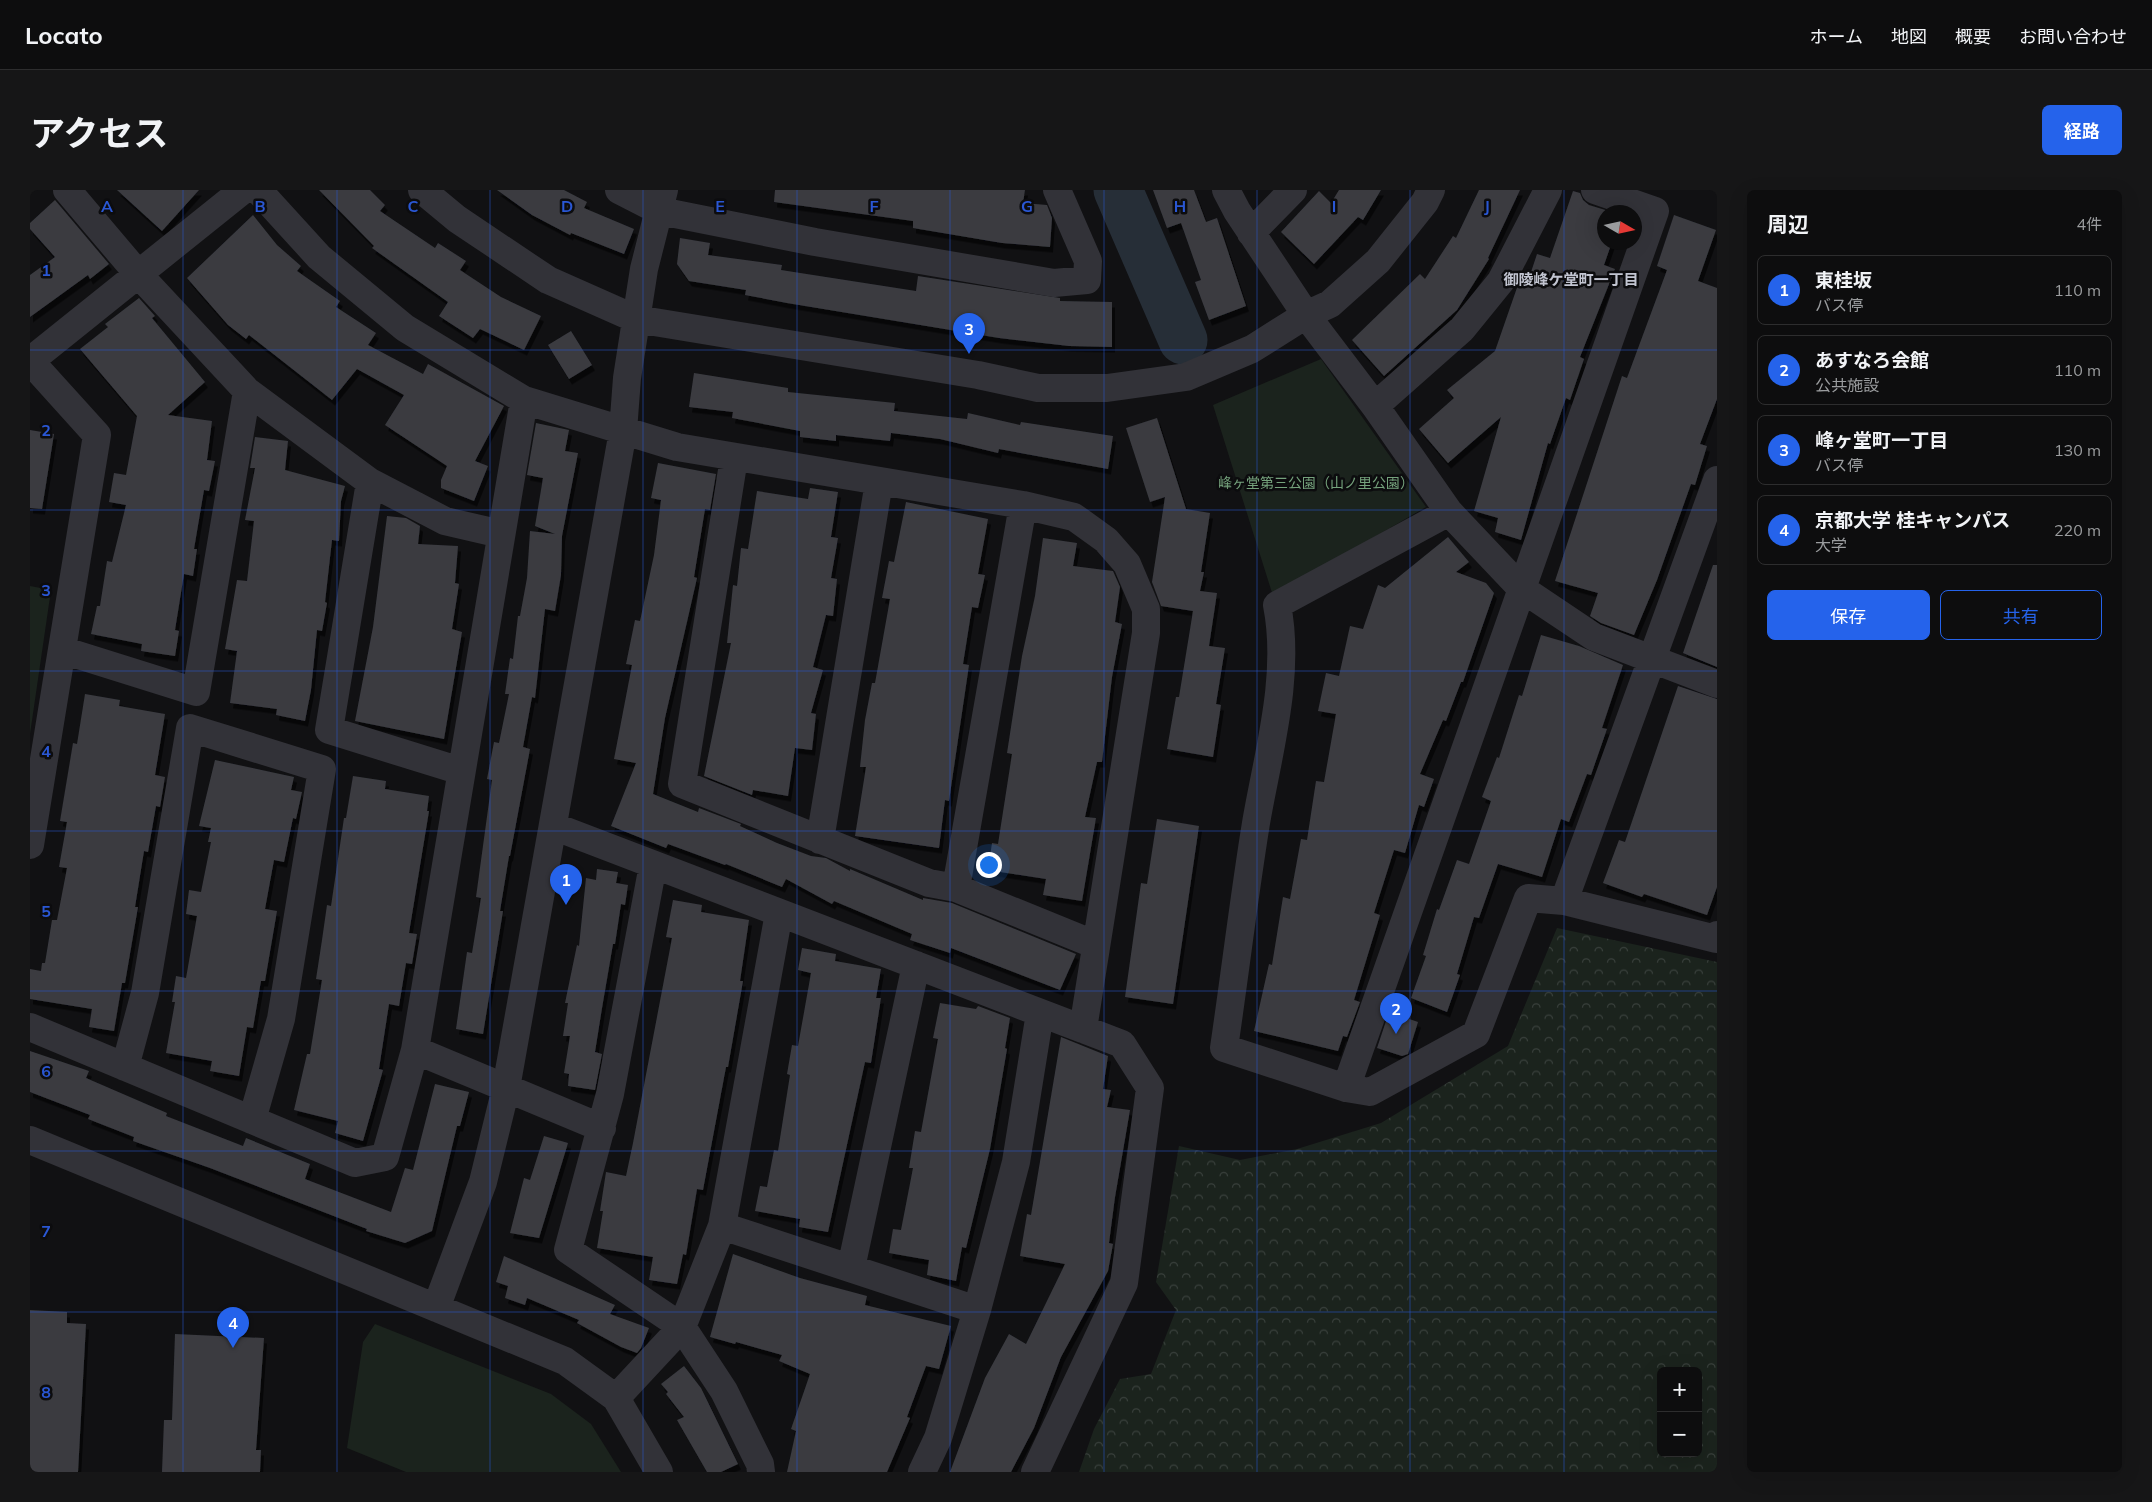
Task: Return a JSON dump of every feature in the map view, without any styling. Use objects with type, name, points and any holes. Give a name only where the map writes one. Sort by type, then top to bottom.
[{"type":"street","points":[[67,190],[139,275],[247,391],[370,482],[445,520],[501,534]]},
{"type":"street","points":[[30,845],[97,435],[30,361],[243,190]]},
{"type":"street","points":[[258,190],[318,257],[404,328],[524,400],[677,447],[1023,505],[1074,517],[1106,540],[1127,564],[1146,609],[1146,634],[1083,1029]]},
{"type":"street","points":[[422,190],[457,220],[548,280],[636,319],[969,373],[1038,388],[1107,388],[1186,377],[1252,349],[1306,316],[1330,304],[1378,261],[1424,202],[1431,190]]},
{"type":"street","points":[[619,190],[815,242],[1054,284],[1087,280],[1088,261],[1057,190]]},
{"type":"street","points":[[1226,190],[1251,233],[1306,316],[1375,406],[1449,512],[1521,588],[1594,637],[1651,661],[1717,684]]},
{"type":"street","points":[[1251,233],[1293,190]]},
{"type":"street","points":[[1375,406],[1462,329],[1501,281],[1548,190]]},
{"type":"street","points":[[1346,1088],[1655,211],[1595,190]]},
{"type":"street","points":[[436,1308],[483,1182],[506,1088],[623,431],[627,378],[644,269],[662,200]]},
{"type":"street","points":[[62,650],[196,692],[247,391]]},
{"type":"street","points":[[30,1027],[355,1163],[385,1157],[415,1050],[524,400]]},
{"type":"street","points":[[734,458],[682,784],[928,883],[956,888],[1096,944]]},
{"type":"street","points":[[1564,901],[1717,480]]},
{"type":"street","points":[[370,482],[329,730],[462,771]]},
{"type":"street","points":[[820,840],[879,482]]},
{"type":"street","points":[[956,888],[1023,505]]},
{"type":"street","points":[[1449,512],[1278,605],[1280,621],[1280,687],[1256,825],[1224,1048],[1346,1088],[1370,1092],[1476,1034],[1528,898],[1564,901],[1716,938],[1717,935]]},
{"type":"street","points":[[125,1067],[145,993],[190,728],[322,769],[281,1019],[252,1120]]},
{"type":"street","points":[[553,826],[1122,1044],[1150,1088],[1124,1283],[1035,1472]]},
{"type":"street","points":[[653,865],[610,1094],[568,1250],[682,1327],[724,1391],[760,1464],[761,1472]]},
{"type":"street","points":[[616,1398],[682,1327],[722,1226],[779,913]]},
{"type":"street","points":[[851,1268],[916,965]]},
{"type":"street","points":[[922,1472],[938,1438],[977,1310],[1016,1162],[1040,1013]]},
{"type":"street","points":[[415,1050],[602,1128]]},
{"type":"street","points":[[30,1140],[565,1361],[616,1398],[658,1472]]},
{"type":"street","points":[[722,1226],[977,1310]]},
{"type":"green space","name":"峰ヶ堂第三公園（山ノ里公園）","points":[[1321,359],[1426,507],[1273,596],[1213,405]]},
{"type":"green space","points":[[30,586],[51,590],[30,734]]},
{"type":"green space","points":[[1557,928],[1717,962],[1717,1472],[1079,1472],[1094,1429],[1120,1379],[1151,1374],[1176,1310],[1156,1282],[1179,1146],[1240,1160],[1297,1149],[1381,1123],[1508,1046]]},
{"type":"green space","points":[[375,1324],[551,1394],[591,1424],[621,1472],[406,1472],[347,1448],[363,1342]]},
{"type":"building","points":[[117,190],[199,190],[162,231]]},
{"type":"building","points":[[319,190],[370,190],[385,205],[380,211],[435,248],[438,243],[466,261],[460,270],[501,297],[541,316],[524,350],[480,329],[473,338],[439,316],[448,302],[372,248],[374,246]]},
{"type":"building","points":[[497,190],[564,190],[587,202],[584,208],[634,229],[624,254],[571,233],[570,235],[532,215]]},
{"type":"building","points":[[775,190],[1025,190],[1023,203],[1047,205],[1052,218],[1050,247],[1002,243],[913,228],[913,221],[774,202]]},
{"type":"building","points":[[1153,190],[1194,190],[1206,222],[1217,218],[1246,306],[1209,320],[1195,282],[1201,280],[1181,223],[1167,228]]},
{"type":"building","points":[[1339,190],[1381,190],[1363,220],[1358,217],[1314,264],[1281,232],[1319,191],[1331,203]]},
{"type":"building","points":[[1479,190],[1520,190],[1489,259],[1457,310],[1384,376],[1352,340],[1420,274],[1425,279],[1453,236],[1456,238]]},
{"type":"building","points":[[1573,191],[1580,193],[1583,200],[1589,205],[1597,207],[1597,250],[1609,250],[1604,265],[1615,269],[1580,357],[1584,359],[1570,400],[1566,398],[1550,444],[1548,443],[1521,540],[1495,532],[1498,518],[1474,511],[1501,417],[1448,463],[1419,429],[1454,398],[1447,390],[1495,351],[1520,279],[1527,284],[1537,254],[1550,258]]},
{"type":"building","points":[[55,200],[109,264],[90,279],[88,275],[30,317],[30,275],[55,257],[30,229],[30,223]]},
{"type":"building","points":[[253,215],[277,245],[301,266],[297,271],[340,301],[336,307],[376,333],[368,345],[423,374],[428,364],[504,406],[475,461],[488,466],[474,501],[441,488],[441,480],[447,466],[385,425],[404,395],[357,369],[332,400],[249,335],[246,339],[228,325],[187,278]]},
{"type":"building","points":[[1674,215],[1716,230],[1698,281],[1717,288],[1717,399],[1700,444],[1707,446],[1695,485],[1691,484],[1657,580],[1634,635],[1601,623],[1590,616],[1598,593],[1555,581],[1622,376],[1627,378],[1667,270],[1657,266]]},
{"type":"building","points":[[680,238],[710,243],[708,255],[782,265],[781,270],[916,291],[918,276],[1060,298],[1060,301],[1112,302],[1112,347],[1069,346],[999,338],[787,303],[745,295],[746,290],[689,281],[677,264]]},
{"type":"building","points":[[139,298],[155,316],[152,318],[205,382],[168,415],[212,421],[207,460],[215,461],[209,491],[204,490],[194,549],[197,549],[193,576],[184,574],[175,630],[179,631],[175,656],[141,651],[142,644],[91,634],[97,606],[100,606],[107,561],[112,562],[126,505],[109,502],[114,473],[126,475],[137,416],[80,349],[108,327],[105,324]]},
{"type":"building","points":[[571,331],[592,365],[569,379],[548,345]]},
{"type":"building","points":[[694,373],[788,388],[788,392],[895,403],[894,411],[967,419],[968,413],[1020,425],[1021,422],[1113,436],[1108,469],[999,449],[998,453],[940,439],[891,433],[890,441],[836,435],[836,441],[800,437],[800,431],[732,418],[733,412],[689,407]]},
{"type":"building","points":[[1157,418],[1186,509],[1210,513],[1201,572],[1204,572],[1200,591],[1217,593],[1209,646],[1225,648],[1216,704],[1221,705],[1213,757],[1167,749],[1176,697],[1179,697],[1193,611],[1161,606],[1152,582],[1165,497],[1150,502],[1126,428]]},
{"type":"building","points":[[536,423],[569,430],[565,451],[578,453],[562,536],[561,575],[555,611],[545,609],[535,698],[532,697],[523,747],[530,749],[509,856],[500,911],[503,911],[483,1034],[456,1029],[467,952],[472,953],[481,898],[476,897],[492,780],[487,779],[494,742],[499,743],[509,694],[505,694],[510,658],[513,659],[518,616],[520,616],[527,578],[530,531],[555,534],[535,526],[543,478],[527,475]]},
{"type":"building","points":[[30,430],[54,434],[42,509],[30,508]]},
{"type":"building","points":[[255,437],[288,441],[285,470],[345,486],[341,501],[339,541],[332,540],[325,602],[327,603],[322,631],[317,630],[311,690],[305,721],[276,715],[277,709],[230,703],[237,651],[225,649],[237,580],[247,581],[254,521],[245,520],[255,468],[250,468]]},
{"type":"building","points":[[658,463],[716,474],[710,510],[705,509],[694,577],[697,578],[665,718],[653,794],[698,812],[699,808],[741,824],[740,826],[777,843],[811,856],[826,858],[850,871],[850,869],[923,900],[923,898],[952,903],[1076,954],[1060,990],[951,948],[950,953],[910,940],[912,934],[834,901],[832,904],[786,879],[782,887],[726,864],[668,844],[666,848],[611,826],[636,763],[614,759],[632,665],[626,664],[635,620],[640,621],[654,555],[661,500],[651,498]]},
{"type":"building","points":[[810,488],[838,492],[831,537],[838,538],[831,578],[837,579],[833,616],[826,615],[813,667],[823,670],[811,713],[816,714],[812,750],[795,748],[788,796],[753,790],[752,795],[704,776],[731,643],[727,643],[733,585],[737,586],[741,548],[748,549],[757,491],[808,499]]},
{"type":"building","points":[[906,502],[988,519],[978,574],[985,575],[978,608],[972,607],[963,664],[969,665],[949,801],[945,800],[939,848],[855,836],[866,767],[860,767],[865,720],[872,683],[875,683],[890,599],[882,598],[889,561],[894,562]]},
{"type":"building","points":[[387,516],[406,518],[420,526],[418,544],[458,546],[455,583],[459,584],[452,629],[462,632],[444,739],[355,721],[373,627]]},
{"type":"building","points":[[1448,537],[1469,562],[1456,572],[1486,583],[1494,593],[1463,682],[1461,682],[1446,721],[1443,720],[1420,774],[1434,779],[1424,807],[1419,805],[1405,853],[1394,850],[1374,913],[1380,915],[1354,1000],[1360,1002],[1347,1037],[1343,1036],[1338,1051],[1254,1031],[1269,964],[1272,965],[1283,897],[1290,899],[1301,839],[1307,840],[1316,781],[1324,782],[1336,714],[1318,711],[1326,673],[1339,676],[1350,626],[1363,629],[1378,585],[1385,588]]},
{"type":"building","points":[[1043,538],[1077,543],[1073,566],[1113,571],[1120,587],[1115,622],[1122,624],[1112,677],[1102,762],[1097,762],[1085,817],[1096,818],[1082,901],[1043,895],[1046,879],[988,870],[992,843],[998,844],[1012,754],[1007,753],[1022,656],[1035,596]]},
{"type":"building","points":[[1713,565],[1717,565],[1717,667],[1683,653]]},
{"type":"building","points":[[1541,635],[1579,646],[1623,665],[1602,728],[1607,729],[1591,775],[1587,774],[1569,822],[1561,819],[1542,877],[1498,864],[1479,918],[1474,917],[1457,974],[1460,975],[1447,1012],[1411,998],[1426,956],[1423,955],[1437,909],[1439,910],[1457,860],[1469,864],[1491,801],[1482,797],[1497,757],[1499,758],[1519,695],[1522,696]]},
{"type":"building","points":[[1678,686],[1717,699],[1717,887],[1707,915],[1644,894],[1642,897],[1603,883],[1619,840],[1625,842]]},
{"type":"building","points":[[85,694],[120,700],[119,706],[165,714],[155,775],[165,777],[160,807],[156,806],[148,852],[144,851],[135,907],[138,907],[125,983],[122,983],[114,1031],[89,1027],[92,1009],[30,999],[30,969],[41,971],[42,963],[45,963],[52,920],[57,920],[67,868],[59,867],[67,822],[60,821],[73,743],[77,744]]},
{"type":"building","points":[[215,760],[294,777],[291,790],[302,792],[296,819],[293,818],[284,862],[274,860],[265,909],[277,911],[265,981],[261,981],[253,1028],[247,1027],[239,1076],[210,1071],[212,1061],[166,1053],[175,1002],[172,1002],[176,976],[186,978],[197,916],[186,914],[189,890],[201,892],[211,842],[208,842],[211,828],[199,826]]},
{"type":"building","points":[[353,776],[386,781],[385,789],[429,796],[427,811],[429,811],[409,933],[417,934],[412,964],[406,963],[399,1006],[389,1004],[379,1069],[383,1070],[363,1141],[335,1133],[338,1121],[294,1110],[307,1054],[310,1054],[322,980],[316,979],[327,905],[331,906],[344,818],[346,818]]},
{"type":"building","points":[[1157,819],[1199,826],[1173,1004],[1125,997],[1141,883],[1147,884]]},
{"type":"building","points":[[597,869],[618,872],[616,883],[628,885],[625,905],[621,904],[602,1008],[595,1052],[602,1054],[595,1090],[568,1086],[569,1074],[564,1073],[570,1036],[563,1036],[568,1003],[565,1003],[577,945],[579,946],[586,878],[596,880]]},
{"type":"building","points":[[673,900],[702,905],[701,912],[749,920],[740,981],[743,981],[728,1067],[726,1067],[703,1190],[697,1189],[686,1255],[683,1254],[677,1284],[649,1280],[653,1257],[597,1248],[603,1211],[600,1211],[606,1172],[626,1176],[672,938],[666,937]]},
{"type":"building","points":[[802,948],[836,954],[835,961],[881,969],[876,998],[881,998],[871,1063],[865,1062],[828,1232],[799,1227],[800,1219],[755,1211],[760,1186],[767,1187],[774,1150],[778,1151],[790,1075],[787,1074],[792,1045],[798,1046],[811,973],[798,970]]},
{"type":"building","points":[[940,1003],[976,1009],[978,1006],[1010,1018],[1005,1048],[1007,1049],[990,1149],[966,1248],[962,1247],[956,1281],[927,1275],[929,1260],[889,1253],[893,1229],[901,1230],[913,1168],[909,1168],[915,1131],[921,1132],[938,1039],[933,1038]]},
{"type":"building","points":[[1389,1012],[1418,1022],[1408,1054],[1402,1056],[1377,1048]]},
{"type":"building","points":[[1061,1037],[1108,1056],[1103,1089],[1111,1090],[1107,1107],[1130,1110],[1115,1197],[1109,1243],[1113,1244],[1108,1271],[1061,1357],[1034,1428],[1011,1472],[950,1472],[985,1378],[1009,1334],[1026,1344],[1065,1264],[1020,1256],[1027,1214],[1031,1215]]},
{"type":"building","points":[[30,1051],[89,1071],[86,1078],[167,1113],[166,1116],[243,1146],[246,1138],[310,1164],[305,1179],[391,1212],[405,1168],[413,1170],[435,1084],[469,1092],[460,1126],[457,1126],[432,1231],[405,1243],[366,1231],[367,1229],[210,1168],[133,1141],[134,1137],[88,1119],[90,1115],[30,1092]]},
{"type":"building","points":[[544,1136],[568,1143],[539,1238],[510,1233],[524,1178],[530,1180]]},
{"type":"building","points":[[733,1254],[800,1278],[867,1296],[865,1305],[951,1326],[939,1369],[926,1366],[907,1417],[910,1418],[887,1472],[787,1472],[796,1431],[791,1429],[810,1374],[779,1361],[782,1355],[710,1337]]},
{"type":"building","points":[[504,1256],[615,1305],[610,1314],[649,1328],[641,1348],[637,1353],[621,1347],[577,1323],[579,1320],[527,1298],[525,1305],[505,1298],[508,1286],[496,1282]]},
{"type":"building","points":[[30,1310],[67,1312],[67,1323],[86,1324],[78,1472],[30,1472]]},
{"type":"building","points":[[175,1334],[264,1338],[256,1450],[261,1450],[260,1472],[162,1472],[164,1420],[172,1420]]},
{"type":"building","points":[[684,1366],[701,1388],[738,1464],[721,1472],[707,1472],[677,1420],[684,1417],[666,1394],[668,1392],[661,1384]]},
{"type":"waterway","points":[[1118,190],[1183,340]]},
{"type":"place","name":"峰ヶ堂町一丁目","points":[[969,354]]},
{"type":"place","name":"東桂坂","points":[[566,905]]},
{"type":"place","name":"あすなろ会館","points":[[1396,1034]]},
{"type":"place","name":"京都大学 桂キャンパス","points":[[233,1348]]},
{"type":"district","name":"御陵峰ケ堂町一丁目","points":[[1571,280]]}]
